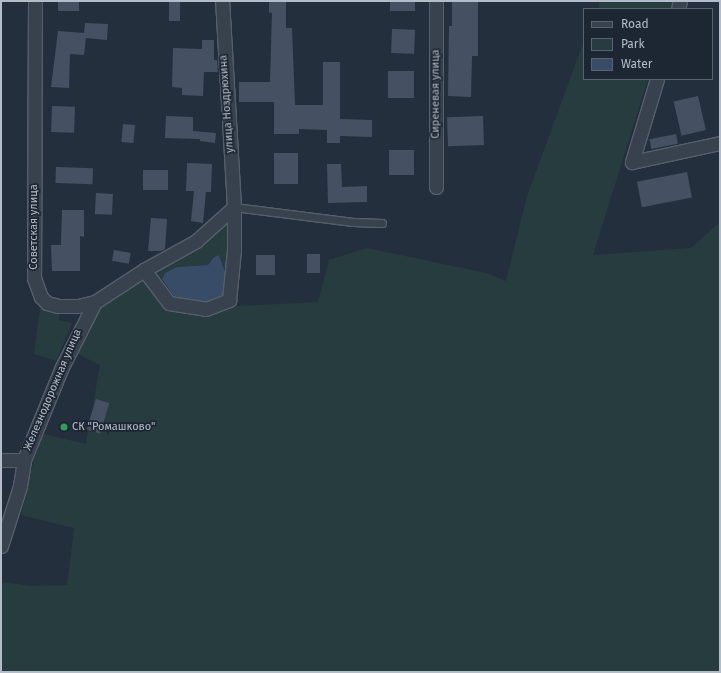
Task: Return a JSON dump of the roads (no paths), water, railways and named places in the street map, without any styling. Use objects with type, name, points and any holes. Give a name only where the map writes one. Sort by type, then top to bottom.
[{"type":"street","name":"Советская улица","points":[[35,1],[34,278],[41,297],[47,303],[58,306],[78,306],[95,302],[144,270],[196,241],[234,207]]},
{"type":"street","name":"улица Ноздрюхина","points":[[144,270],[169,303],[206,309],[229,300],[234,250],[234,207],[222,1]]},
{"type":"street","name":"Сиреневая улица","points":[[436,1],[436,187]]},
{"type":"street","points":[[657,80],[632,162],[720,143]]},
{"type":"street","name":"Железнодорожная улица","points":[[1,460],[24,460],[62,367],[95,302]]},
{"type":"street","points":[[1,546],[20,486],[24,460]]},
{"type":"lane","points":[[234,207],[353,222],[382,223]]},
{"type":"water","points":[[219,255],[226,275],[225,291],[220,301],[188,303],[174,296],[162,279],[165,273],[177,267],[208,265],[214,257]]},
{"type":"place","name":"СК \"Ромашково\"","points":[[64,427]]}]
